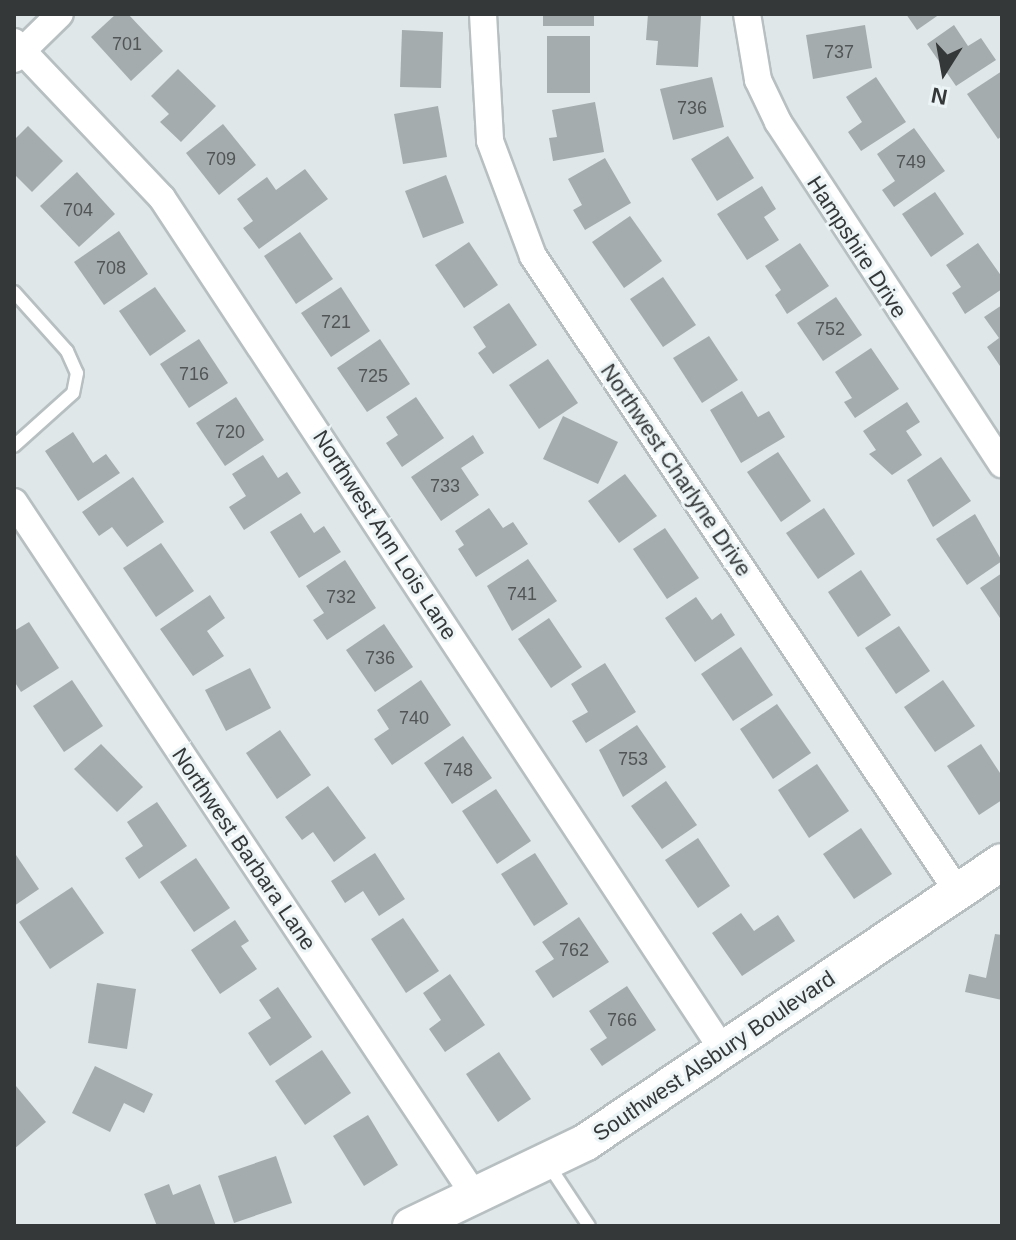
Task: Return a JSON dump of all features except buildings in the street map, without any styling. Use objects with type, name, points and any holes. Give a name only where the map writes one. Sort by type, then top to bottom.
[{"type":"main road","name":"Southwest Alsbury Boulevard","points":[[411,1226],[586,1142],[1002,862]]},
{"type":"street","points":[[16,50],[60,14]]},
{"type":"street","name":"Northwest Charlyne Drive","points":[[483,14],[490,141],[533,256],[958,892]]},
{"type":"street","name":"Hampshire Drive","points":[[747,14],[758,80],[778,122],[1002,464]]},
{"type":"street","name":"Northwest Ann Lois Lane","points":[[16,50],[162,198],[724,1052]]},
{"type":"street","name":"Northwest Barbara Lane","points":[[14,502],[475,1196]]},
{"type":"lane","points":[[14,292],[67,351],[77,373],[73,393],[14,446]]},
{"type":"lane","points":[[546,1161],[589,1226]]}]
